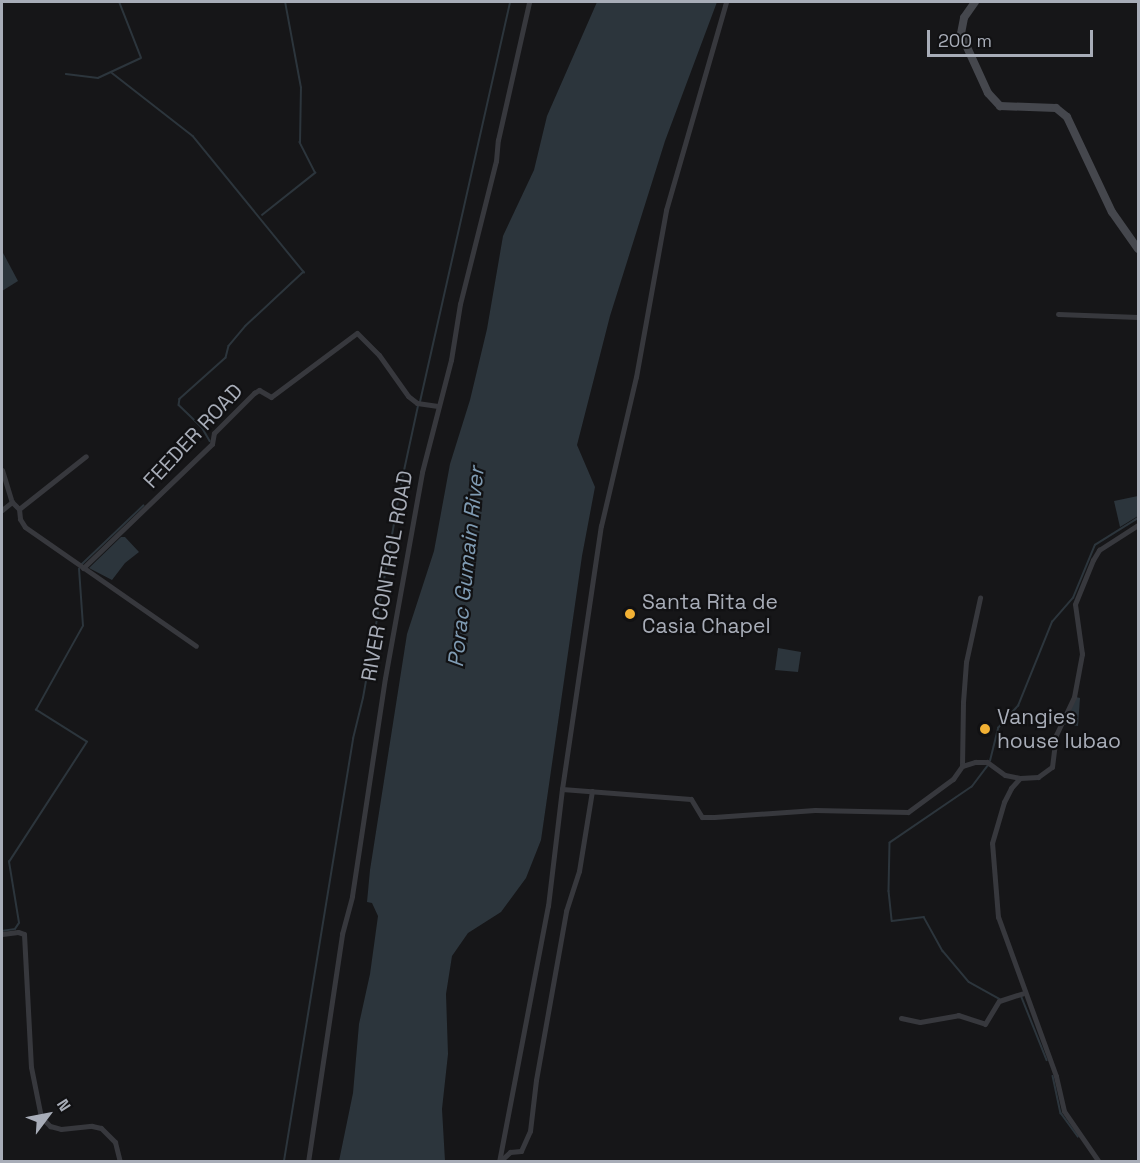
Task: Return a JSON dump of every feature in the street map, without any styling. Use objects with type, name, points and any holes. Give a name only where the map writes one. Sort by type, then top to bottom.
[{"type":"street","name":"RIVER CONTROL ROAD","points":[[308,1161],[342,934],[352,896],[385,678],[422,472],[451,360],[460,304],[496,161],[498,140],[529,2]]},
{"type":"street","points":[[499,1161],[548,906],[562,789],[601,526],[636,377],[664,220],[683,157],[706,64],[726,2]]},
{"type":"street","points":[[975,2],[964,18],[961,34],[988,93],[1000,106],[1056,108],[1068,117],[1112,212],[1138,249]]},
{"type":"street","points":[[1059,314],[1138,317]]},
{"type":"street","name":"FEEDER ROAD","points":[[81,567],[212,444],[214,434],[254,393],[259,390],[271,396],[357,333],[379,355],[408,396],[417,403],[438,406]]},
{"type":"street","points":[[19,509],[86,456]]},
{"type":"street","points":[[2,470],[12,502],[19,509],[20,519],[26,526],[196,646]]},
{"type":"street","points":[[2,510],[12,502]]},
{"type":"street","points":[[962,766],[987,762],[1005,775],[1020,778],[1038,777],[1052,767],[1056,735],[1074,697],[1082,654],[1075,604],[1098,550],[1138,525]]},
{"type":"street","points":[[562,789],[691,799],[702,817],[815,810],[908,812],[952,779],[962,766],[966,662],[969,659],[980,598]]},
{"type":"street","points":[[1020,778],[1006,794],[992,843],[997,878],[997,914],[1023,993],[1056,1076],[1064,1111],[1099,1161]]},
{"type":"street","points":[[499,1161],[510,1152],[521,1151],[530,1131],[536,1080],[566,911],[579,871],[592,791]]},
{"type":"street","points":[[2,934],[18,932],[24,934],[32,1067],[41,1118],[50,1126],[61,1129],[92,1125],[101,1128],[115,1142],[120,1161]]},
{"type":"street","points":[[901,1018],[920,1022],[958,1015],[985,1024],[999,1001],[1023,993]]},
{"type":"water","name":"Porac Gumain River","points":[[597,2],[717,2],[665,141],[610,316],[577,445],[595,487],[582,556],[541,840],[526,878],[501,912],[468,933],[452,956],[446,994],[448,1054],[442,1109],[445,1161],[339,1161],[353,1093],[359,1024],[370,974],[378,916],[372,903],[367,902],[370,870],[407,634],[434,551],[450,464],[470,400],[487,329],[503,236],[534,170],[547,116]]},
{"type":"water","points":[[2,251],[18,281],[2,291]]},
{"type":"water","points":[[1138,496],[1138,516],[1120,527],[1114,501]]},
{"type":"water","points":[[121,537],[125,537],[139,552],[125,563],[112,580],[89,568]]},
{"type":"water","points":[[778,648],[801,652],[798,672],[775,670]]},
{"type":"water","points":[[1076,697],[1080,698],[1078,726],[1063,724]]},
{"type":"waterway","points":[[66,74],[98,78],[141,58],[119,2]]},
{"type":"waterway","points":[[262,215],[315,173],[300,143],[301,88],[285,2]]},
{"type":"waterway","points":[[420,402],[510,2]]},
{"type":"waterway","points":[[111,72],[193,136],[304,272],[246,326],[229,346],[226,358],[180,399],[179,405],[202,427],[210,441]]},
{"type":"waterway","points":[[284,1161],[353,739],[363,698],[402,480],[418,406]]},
{"type":"waterway","points":[[81,565],[143,506]]},
{"type":"waterway","points":[[990,761],[998,728],[1018,706],[1052,622],[1073,598],[1095,545],[1138,518]]},
{"type":"waterway","points":[[2,931],[15,929],[19,923],[9,862],[87,742],[36,710],[83,626],[79,569]]},
{"type":"waterway","points":[[988,766],[972,787],[890,843],[889,891],[892,921],[924,917],[943,951],[969,982],[1000,999]]},
{"type":"waterway","points":[[1021,995],[1047,1060]]},
{"type":"waterway","points":[[1053,1076],[1061,1113],[1078,1136]]},
{"type":"place","name":"Santa Rita de Casia Chapel","points":[[630,614]]},
{"type":"place","name":"Vangies house lubao","points":[[985,729]]}]
